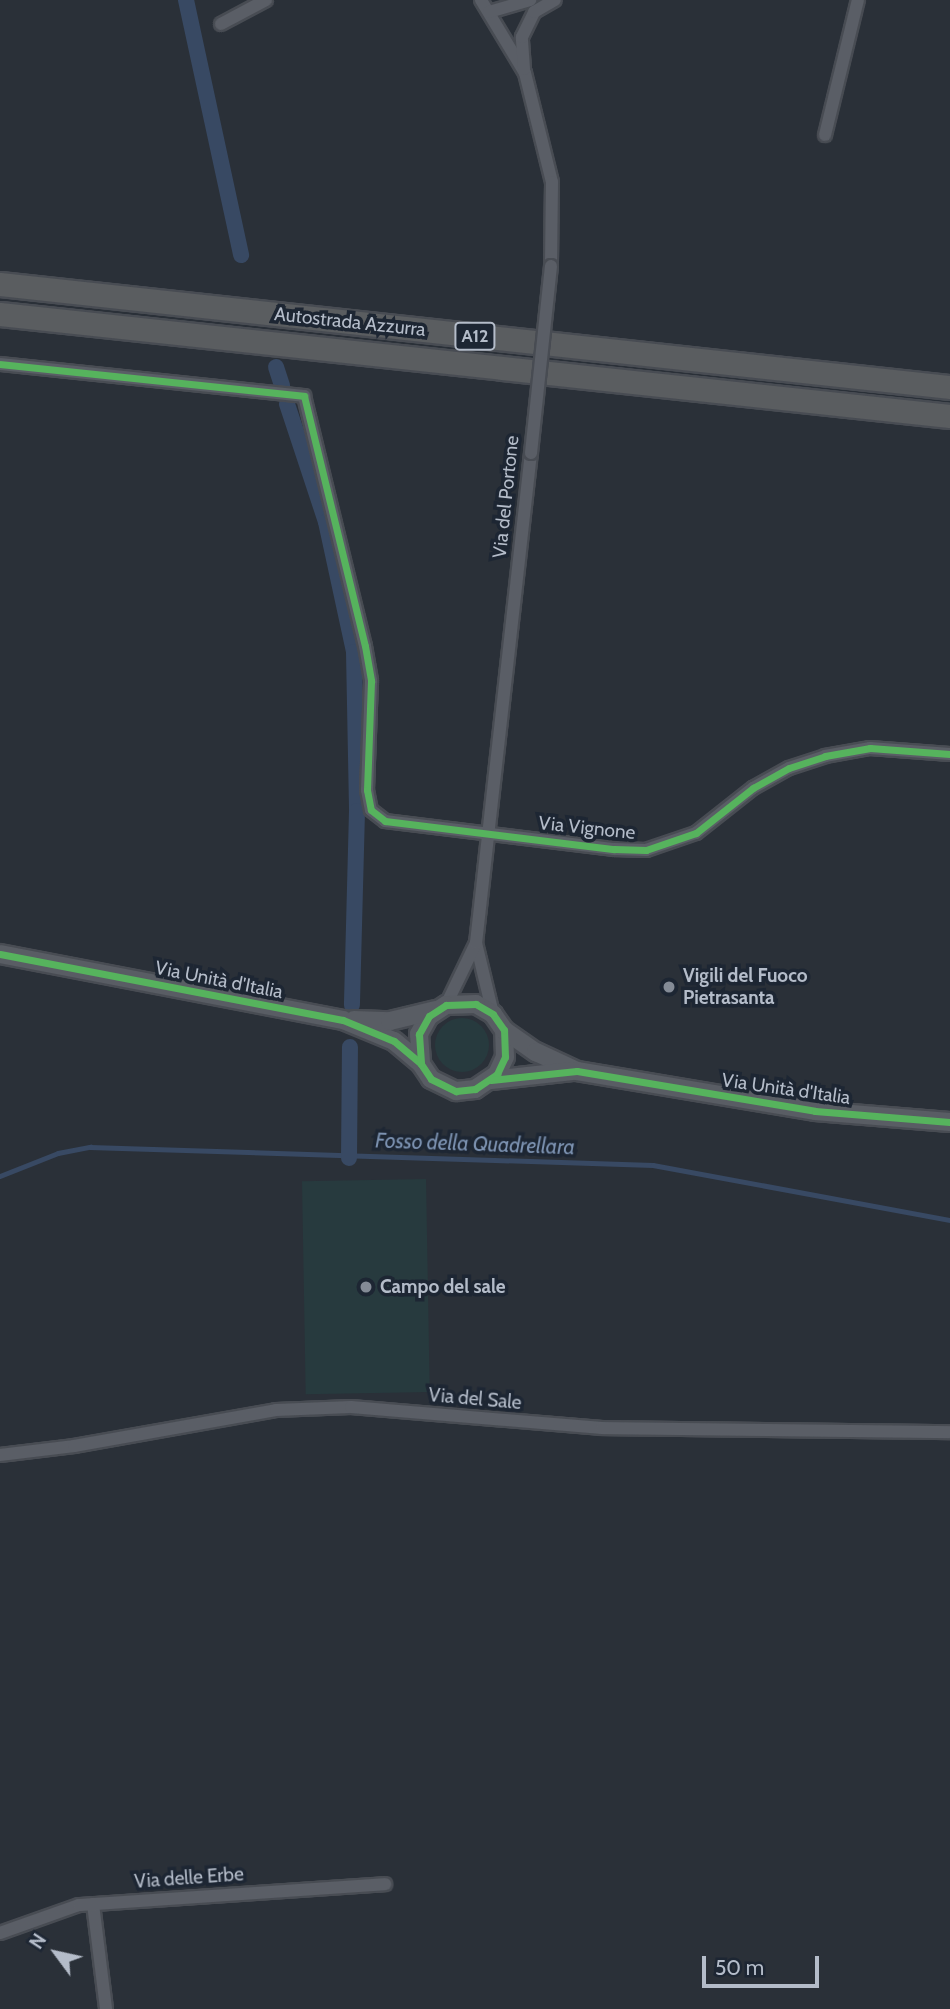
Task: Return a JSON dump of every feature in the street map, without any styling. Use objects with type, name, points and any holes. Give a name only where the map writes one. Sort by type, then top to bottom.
[{"type":"highway","name":"Autostrada Azzurra","points":[[0,284],[950,387]]},
{"type":"highway","name":"Autostrada Azzurra","points":[[0,314],[950,416]]},
{"type":"main road","name":"Via Unità d'Italia","points":[[0,954],[343,1020],[394,1041],[421,1064]]},
{"type":"main road","points":[[343,1020],[390,1021],[466,1002],[493,1014],[504,1030],[505,1057],[491,1080]]},
{"type":"main road","points":[[442,1007],[419,1034],[421,1064],[431,1079],[447,1088],[466,1091],[491,1080],[577,1071]]},
{"type":"main road","name":"Via Unità d'Italia","points":[[504,1030],[536,1052],[577,1071],[815,1111],[950,1122]]},
{"type":"street","name":"Via del Portone","points":[[442,1007],[476,943],[551,266],[552,181],[525,73],[481,0]]},
{"type":"street","points":[[489,12],[530,0]]},
{"type":"street","points":[[525,73],[522,37],[534,12],[555,0]]},
{"type":"street","points":[[825,135],[858,0]]},
{"type":"street","points":[[221,24],[258,2]]},
{"type":"street","name":"Via Vignone","points":[[0,364],[304,397],[365,646],[371,681],[367,790],[371,810],[385,821],[614,849],[646,850],[696,833],[753,788],[789,768],[825,756],[870,748],[950,754]]},
{"type":"street","points":[[476,943],[493,1014]]},
{"type":"street","name":"Via del Sale","points":[[0,1455],[74,1446],[276,1410],[351,1407],[601,1428],[950,1432]]},
{"type":"street","name":"Via delle Erbe","points":[[0,1933],[79,1905],[384,1884]]},
{"type":"street","points":[[93,1904],[106,2009]]},
{"type":"green space","points":[[467,1018],[477,1022],[485,1030],[489,1045],[485,1060],[477,1068],[457,1072],[447,1068],[439,1060],[435,1040],[439,1030],[447,1022]]},
{"type":"green space","name":"Campo del sale","points":[[426,1179],[430,1392],[306,1394],[302,1181]]},
{"type":"waterway","points":[[186,0],[241,255]]},
{"type":"waterway","points":[[276,367],[282,386]]},
{"type":"waterway","points":[[287,404],[326,522],[354,652],[357,811],[352,1005]]},
{"type":"waterway","points":[[349,1158],[350,1047]]},
{"type":"waterway","name":"Fosso della Quadrellara","points":[[0,1176],[58,1153],[90,1147],[653,1165],[950,1220]]},
{"type":"cycle path","points":[[0,364],[304,396],[365,646],[371,681],[367,790],[371,810],[385,821],[614,849],[646,850],[696,833],[753,788],[789,768],[825,756],[870,748],[950,754]]},
{"type":"cycle path","points":[[0,954],[343,1020],[394,1041],[421,1064],[431,1079],[456,1091],[475,1089],[497,1074],[505,1057],[504,1030],[493,1014],[476,1004],[446,1005],[429,1016],[419,1034],[421,1064]]},
{"type":"cycle path","points":[[491,1080],[577,1071],[815,1111],[950,1122]]},
{"type":"place","name":"Vigili del Fuoco Pietrasanta","points":[[669,987]]},
{"type":"place","name":"Campo del sale","points":[[366,1287]]}]
